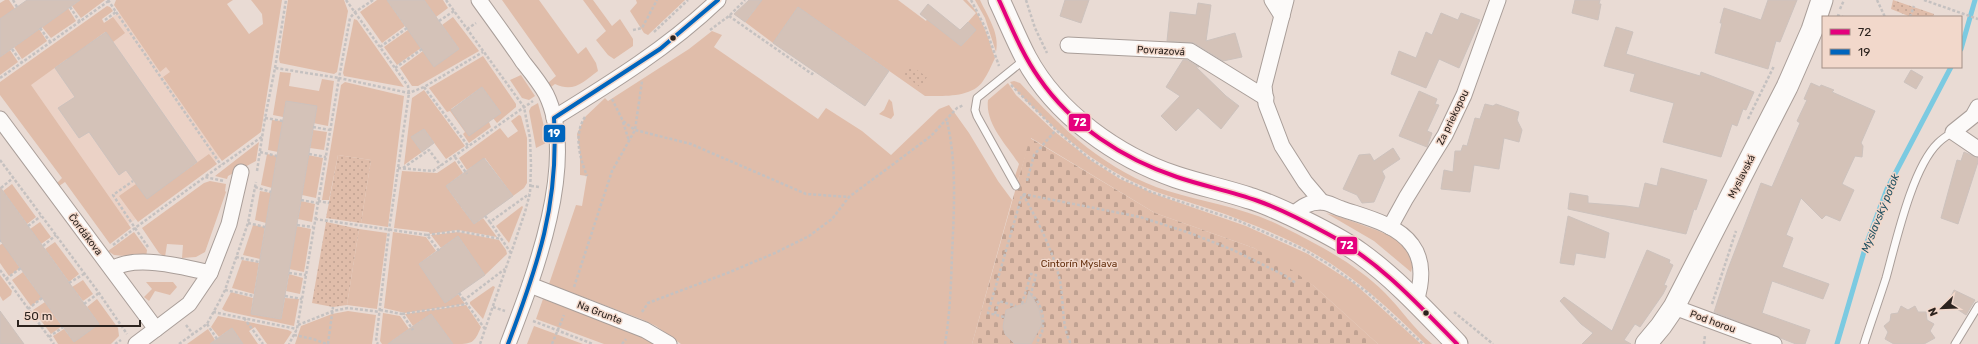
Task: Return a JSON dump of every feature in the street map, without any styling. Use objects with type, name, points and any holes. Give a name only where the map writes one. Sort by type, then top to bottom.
[{"type":"street","points":[[479,0],[542,88],[554,118],[556,151],[553,200],[530,285],[508,344]]},
{"type":"street","points":[[554,118],[650,56],[686,29],[718,0]]},
{"type":"street","points":[[999,0],[1026,58],[1048,90],[1074,117],[1098,138],[1120,152],[1177,178],[1250,198],[1292,215],[1360,252],[1416,301],[1457,344]]},
{"type":"street","points":[[1272,0],[1282,16]]},
{"type":"street","points":[[1286,0],[1264,86],[1266,98],[1282,146],[1305,182],[1322,202]]},
{"type":"street","name":"Za priekopou","points":[[1390,227],[1445,135],[1464,95],[1498,0]]},
{"type":"street","name":"Myslavská","points":[[1646,344],[1674,307],[1787,86],[1812,30],[1822,0]]},
{"type":"street","name":"Povrazová","points":[[1068,45],[1190,51],[1266,98]]},
{"type":"street","points":[[1978,107],[1973,116],[1953,132],[1978,149]]},
{"type":"street","name":"Čordákova","points":[[0,119],[156,329]]},
{"type":"street","points":[[133,342],[156,329],[190,304],[210,273],[229,224],[240,178]]},
{"type":"street","points":[[1292,215],[1304,204],[1322,202],[1390,227],[1412,244],[1419,259],[1421,268],[1419,291],[1416,301]]},
{"type":"street","points":[[112,269],[120,264],[152,264],[176,265],[210,273]]},
{"type":"street","name":"Na Grunte","points":[[530,285],[645,330],[669,344]]},
{"type":"street","name":"Pod horou","points":[[1674,307],[1774,344]]},
{"type":"lane","points":[[1016,186],[975,110],[977,98],[1026,58]]},
{"type":"lane","points":[[1864,344],[1885,280],[1904,211],[1918,175],[1938,142],[1953,132]]},
{"type":"lane","points":[[1955,344],[1978,306]]},
{"type":"path","points":[[13,0],[17,7]]},
{"type":"path","points":[[0,78],[109,0],[221,165]]},
{"type":"path","points":[[257,173],[265,118],[286,0]]},
{"type":"path","points":[[346,0],[408,86],[409,93],[389,230],[376,343]]},
{"type":"path","points":[[289,344],[298,325],[338,78],[350,18],[355,12],[373,0]]},
{"type":"path","points":[[446,0],[524,107],[530,138],[530,194],[480,344]]},
{"type":"path","points":[[633,30],[642,28],[657,0]]},
{"type":"path","points":[[652,33],[688,0]]},
{"type":"path","points":[[1877,0],[1885,16]]},
{"type":"path","points":[[1924,0],[1978,19]]},
{"type":"path","points":[[1910,16],[1914,6]]},
{"type":"path","points":[[70,7],[80,22]]},
{"type":"path","points":[[440,21],[454,11]]},
{"type":"path","points":[[105,20],[116,12]]},
{"type":"path","points":[[729,16],[812,74],[814,71]]},
{"type":"path","points":[[40,28],[51,42]]},
{"type":"path","points":[[380,47],[407,28]]},
{"type":"path","points":[[12,49],[22,63]]},
{"type":"path","points":[[395,68],[422,49]]},
{"type":"path","points":[[275,68],[338,78],[409,93],[424,87],[483,52]]},
{"type":"path","points":[[552,344],[569,300],[612,171],[635,130],[643,76]]},
{"type":"path","points":[[424,87],[469,147]]},
{"type":"path","points":[[607,100],[611,97],[623,121],[629,141]]},
{"type":"path","points":[[622,344],[648,303],[730,272],[775,253],[809,236],[832,219],[849,197],[931,136],[947,121],[957,108],[977,98]]},
{"type":"path","points":[[398,168],[433,171],[455,157],[524,107]]},
{"type":"path","points":[[587,176],[580,158],[578,135],[582,122],[588,113]]},
{"type":"path","points":[[265,118],[283,121]]},
{"type":"path","points":[[623,121],[635,130],[691,144],[806,194],[849,197]]},
{"type":"path","points":[[945,344],[950,315],[954,218],[951,138],[947,121]]},
{"type":"path","points":[[313,127],[330,130]]},
{"type":"path","points":[[1025,186],[1034,155],[1056,130]]},
{"type":"path","points":[[100,254],[262,136]]},
{"type":"path","points":[[403,169],[429,150],[441,166]]},
{"type":"path","points":[[260,152],[277,156]]},
{"type":"path","points":[[309,154],[326,157]]},
{"type":"path","points":[[455,157],[467,174]]},
{"type":"path","points":[[0,160],[99,293],[133,342]]},
{"type":"path","points":[[205,177],[240,178],[255,188],[271,192]]},
{"type":"path","points":[[1,188],[14,178]]},
{"type":"path","points":[[134,180],[113,195],[150,250],[152,264]]},
{"type":"path","points":[[178,344],[207,324],[225,290],[248,223],[256,180]]},
{"type":"path","points":[[1023,193],[1140,217],[1190,233],[1233,250],[1284,275],[1296,284]]},
{"type":"path","points":[[1004,317],[988,312],[1023,193]]},
{"type":"path","points":[[1023,193],[1044,233],[1055,262],[1064,304],[1067,337],[1071,344]]},
{"type":"path","points":[[490,222],[530,194]]},
{"type":"path","points":[[301,200],[329,203]]},
{"type":"path","points":[[28,226],[41,216]]},
{"type":"path","points":[[485,216],[511,253]]},
{"type":"path","points":[[315,218],[427,235],[458,231],[501,239]]},
{"type":"path","points":[[248,223],[266,227]]},
{"type":"path","points":[[297,224],[313,228]]},
{"type":"path","points":[[1704,344],[1708,319],[1738,226]]},
{"type":"path","points":[[43,246],[56,235]]},
{"type":"path","points":[[427,235],[440,252]]},
{"type":"path","points":[[236,257],[259,262]]},
{"type":"path","points":[[6,279],[21,268]]},
{"type":"path","points":[[464,300],[505,269]]},
{"type":"path","points":[[0,270],[54,344]]},
{"type":"path","points":[[69,283],[84,273]]},
{"type":"path","points":[[289,273],[306,275]]},
{"type":"path","points":[[1022,304],[1031,274],[1036,275],[1030,294],[1038,301],[1043,317],[1041,334],[1036,344],[1032,342]]},
{"type":"path","points":[[225,290],[254,296]]},
{"type":"path","points":[[84,304],[99,293]]},
{"type":"path","points":[[459,293],[485,330]]},
{"type":"path","points":[[285,296],[302,299]]},
{"type":"path","points":[[28,309],[42,298]]},
{"type":"path","points":[[995,314],[998,301],[1016,306]]},
{"type":"path","points":[[298,325],[332,311],[348,308],[402,314],[468,304]]},
{"type":"path","points":[[294,335],[327,344],[333,307]]},
{"type":"path","points":[[493,307],[593,344]]},
{"type":"path","points":[[213,312],[297,329]]},
{"type":"path","points":[[402,314],[413,330]]},
{"type":"path","points":[[244,318],[263,344]]},
{"type":"path","points":[[207,324],[217,339]]},
{"type":"path","points":[[49,338],[63,327]]},
{"type":"shaded area","points":[[137,0],[235,147],[122,229],[25,89],[104,23]]},
{"type":"green space","points":[[5,0],[9,0],[15,9],[0,19],[0,3]]},
{"type":"green space","points":[[80,0],[105,0],[81,18],[72,6]]},
{"type":"green space","points":[[116,0],[233,0],[227,4],[249,34],[263,24],[262,14],[251,0],[282,0],[261,132],[222,161],[163,77],[170,72],[166,67],[160,72],[114,5]]},
{"type":"green space","points":[[288,0],[344,0],[348,11],[337,72],[334,74],[280,63],[279,59]]},
{"type":"green space","points":[[377,0],[387,0],[405,26],[382,43],[360,12]]},
{"type":"green space","points":[[424,0],[443,0],[448,8],[436,17]]},
{"type":"green space","points":[[502,0],[539,0],[578,54],[586,47],[596,63],[598,71],[573,87],[555,84],[551,87],[548,83],[556,76]]},
{"type":"green space","points":[[583,0],[593,0],[612,26],[620,19],[633,39],[633,46],[614,59],[608,55],[596,40],[606,31]]},
{"type":"green space","points":[[636,0],[685,0],[648,35],[644,33],[630,11],[637,3]]},
{"type":"green space","points":[[749,0],[898,0],[926,21],[927,19],[961,46],[976,30],[968,22],[976,13],[963,0],[967,0],[981,20],[995,58],[983,81],[972,91],[956,95],[925,96],[798,7],[773,43],[745,22],[756,8],[747,2]]},
{"type":"green space","points":[[975,0],[980,0],[995,32],[997,45],[996,52],[985,18]]},
{"type":"green space","points":[[1893,0],[1934,14],[1933,16],[1908,16],[1891,9]]},
{"type":"green space","points":[[107,6],[113,11],[102,19],[104,23],[113,17],[125,33],[113,42],[105,32],[86,46],[93,56],[75,69],[67,59],[31,85],[131,228],[110,244],[65,182],[59,186],[57,183],[62,178],[0,95],[0,82]]},
{"type":"green space","points":[[68,8],[76,21],[51,38],[42,27]]},
{"type":"green space","points":[[453,17],[479,51],[418,86],[412,86],[400,68],[423,51],[434,66],[459,49],[442,25]]},
{"type":"green space","points":[[354,19],[357,20],[404,87],[344,76],[343,73]]},
{"type":"green space","points":[[39,29],[47,41],[22,59],[14,47]]},
{"type":"green space","points":[[408,30],[421,48],[397,65],[384,47]]},
{"type":"green space","points":[[712,31],[722,35],[714,47],[818,119],[826,108],[862,131],[891,155],[939,109],[949,105],[1012,200],[972,344],[681,344],[656,326],[641,319],[549,284],[576,205],[582,206],[587,176],[580,175],[580,152],[577,134],[585,117],[605,98],[608,101],[689,49]]},
{"type":"green space","points":[[10,50],[18,62],[0,75],[0,57]]},
{"type":"green space","points":[[483,56],[516,104],[516,107],[497,123],[493,118],[501,113],[482,87],[451,109],[489,122],[491,127],[469,143],[463,134],[465,132],[450,111],[447,112],[429,88]]},
{"type":"green space","points":[[910,65],[927,77],[920,87],[903,75]]},
{"type":"green space","points":[[280,72],[291,73],[289,86],[319,91],[322,79],[334,81],[328,126],[273,115]]},
{"type":"green space","points":[[521,75],[535,96],[529,100],[522,98],[510,80]]},
{"type":"green space","points":[[1014,81],[1020,83],[1052,117],[1087,147],[1105,161],[1125,173],[1168,191],[1241,210],[1269,220],[1337,256],[1362,273],[1385,293],[1419,332],[1432,344],[1425,344],[1370,293],[1340,270],[1308,250],[1235,218],[1150,190],[1116,173],[1090,157],[1067,139],[1022,97],[1010,82]]},
{"type":"green space","points":[[345,82],[404,96],[388,227],[361,223],[371,160],[338,155],[329,200],[322,200],[341,85]]},
{"type":"green space","points":[[1008,83],[1016,95],[1054,131],[1092,161],[1120,179],[1160,196],[1246,226],[1308,254],[1355,284],[1421,344],[1378,344],[1314,286],[1254,248],[1155,213],[1031,138],[1018,180],[1015,176],[1019,164],[993,126],[988,109],[988,100]]},
{"type":"green space","points":[[424,90],[465,146],[446,159],[424,129],[411,137],[422,152],[404,165],[412,98]]},
{"type":"green space","points":[[889,99],[892,102],[894,115],[891,119],[879,114],[884,110]]},
{"type":"green space","points":[[538,103],[548,142],[536,148],[529,111],[531,107]]},
{"type":"green space","points":[[519,115],[521,116],[527,138],[527,183],[524,188],[513,196],[485,158],[467,170],[459,158],[500,128],[508,138],[518,131],[511,121]]},
{"type":"green space","points":[[272,120],[283,121],[278,152],[268,150]]},
{"type":"green space","points":[[313,130],[327,132],[324,150],[310,148]]},
{"type":"green space","name":"Cintorín Myslava","points":[[1030,138],[1155,213],[1254,248],[1289,268],[1314,286],[1378,344],[972,344]]},
{"type":"green space","points":[[259,142],[256,161],[228,176],[227,179],[215,176]]},
{"type":"green space","points":[[209,154],[217,164],[138,222],[119,196],[136,184],[147,198]]},
{"type":"green space","points":[[267,154],[277,156],[272,188],[261,185]]},
{"type":"green space","points":[[308,155],[323,158],[316,198],[302,195]]},
{"type":"green space","points":[[338,155],[371,160],[361,223],[326,218]]},
{"type":"green space","points":[[455,161],[463,173],[446,186],[458,203],[464,205],[461,207],[474,224],[483,218],[497,237],[458,230],[430,234],[429,232],[394,228],[402,171],[437,173]]},
{"type":"green space","points":[[210,181],[226,184],[226,192],[205,252],[196,257],[182,258],[183,245],[167,244],[165,257],[159,253],[142,228],[204,183]]},
{"type":"green space","points":[[12,184],[36,217],[27,224],[3,191]]},
{"type":"green space","points":[[260,191],[271,193],[266,223],[255,220]]},
{"type":"green space","points":[[301,201],[315,204],[312,222],[298,219]]},
{"type":"green space","points":[[522,206],[523,207],[509,243],[496,226]]},
{"type":"green space","points":[[1326,213],[1376,230],[1400,241],[1406,247],[1410,255],[1412,264],[1411,272],[1374,241]]},
{"type":"green space","points":[[40,222],[51,237],[41,244],[30,229]]},
{"type":"green space","points":[[326,222],[359,229],[347,305],[333,307],[312,303]]},
{"type":"green space","points":[[253,225],[265,227],[260,259],[243,255]]},
{"type":"green space","points":[[296,226],[311,229],[304,272],[289,269]]},
{"type":"green space","points":[[359,229],[387,233],[377,309],[347,305]]},
{"type":"green space","points":[[134,232],[147,250],[146,258],[114,255],[108,251]]},
{"type":"green space","points":[[393,232],[426,237],[436,251],[419,264],[445,303],[458,294],[465,304],[405,313],[384,308]]},
{"type":"green space","points":[[458,232],[499,240],[507,254],[485,275],[473,258],[468,255],[470,253],[458,236],[441,248],[431,235]]},
{"type":"green space","points":[[55,242],[79,274],[69,282],[45,249]]},
{"type":"green space","points":[[3,243],[20,268],[9,276],[0,263],[0,245]]},
{"type":"green space","points":[[242,260],[259,263],[254,294],[232,288]]},
{"type":"green space","points":[[23,272],[42,298],[31,306],[12,280]]},
{"type":"green space","points":[[289,274],[303,278],[300,294],[286,291]]},
{"type":"green space","points":[[0,275],[12,291],[11,295],[3,301],[0,296]]},
{"type":"green space","points":[[83,280],[93,294],[83,301],[72,287]]},
{"type":"green space","points":[[146,282],[173,282],[177,287],[170,295],[155,291],[149,301],[144,297],[152,289]]},
{"type":"green space","points":[[493,286],[495,287],[483,319],[470,304],[470,302]]},
{"type":"green space","points":[[231,292],[253,298],[251,314],[281,319],[285,298],[299,299],[294,326],[225,311],[222,309]]},
{"type":"green space","points":[[97,299],[118,328],[119,336],[111,344],[58,344],[53,336],[64,329],[74,342],[99,324],[87,307]]},
{"type":"green space","points":[[543,299],[635,332],[658,344],[604,344],[536,319]]},
{"type":"green space","points":[[45,302],[62,326],[51,334],[33,310]]},
{"type":"green space","points":[[466,305],[481,327],[472,342],[464,344],[453,344],[431,314],[413,326],[405,314]]},
{"type":"green space","points":[[348,311],[376,315],[372,344],[295,344],[301,326],[332,314]]},
{"type":"green space","points":[[383,313],[400,316],[409,329],[392,341],[393,344],[382,344],[380,341]]},
{"type":"green space","points":[[218,316],[292,332],[284,344],[267,344],[255,327],[249,331],[258,344],[243,344],[232,328],[219,337],[211,327]]},
{"type":"green space","points":[[534,326],[583,344],[527,344]]},
{"type":"green space","points":[[208,329],[215,340],[210,344],[187,344]]},
{"type":"building","points":[[27,0],[80,0],[0,57],[0,19]]},
{"type":"building","points":[[387,0],[424,0],[459,49],[434,67]]},
{"type":"building","points":[[749,0],[762,0],[745,22],[734,14]]},
{"type":"building","points":[[1065,0],[1089,0],[1081,23],[1060,16]]},
{"type":"building","points":[[1575,0],[1600,0],[1599,4],[1601,4],[1598,20],[1572,13]]},
{"type":"building","points":[[1768,0],[1797,0],[1780,42],[1776,41],[1768,69],[1715,53],[1724,8],[1761,20]]},
{"type":"building","points":[[1198,3],[1211,5],[1206,41],[1235,33],[1242,57],[1223,61],[1194,43],[1167,41],[1170,12],[1196,15]]},
{"type":"building","points":[[928,4],[960,30],[968,22],[976,30],[961,46],[920,14]]},
{"type":"building","points":[[798,7],[889,71],[865,106],[773,43]]},
{"type":"building","points":[[1441,13],[1458,20],[1461,13],[1480,20],[1459,68],[1439,59],[1426,88],[1391,74],[1399,51],[1416,58],[1426,32],[1432,35]]},
{"type":"building","points":[[1616,27],[1633,32],[1626,54],[1700,76],[1701,72],[1754,92],[1746,110],[1743,109],[1737,126],[1732,124],[1721,157],[1663,142],[1674,103],[1630,91],[1635,74],[1604,66]]},
{"type":"building","points":[[106,32],[197,162],[147,199],[126,170],[119,175],[89,132],[79,138],[58,108],[75,97],[55,68]]},
{"type":"building","points":[[1183,60],[1187,60],[1199,67],[1196,67],[1226,96],[1239,106],[1221,129],[1198,108],[1176,131],[1161,116],[1180,96],[1166,87]]},
{"type":"building","points":[[1911,70],[1923,77],[1916,89],[1904,82]]},
{"type":"building","points":[[1811,83],[1820,87],[1821,85],[1834,90],[1832,92],[1875,111],[1861,143],[1863,146],[1862,157],[1855,156],[1842,184],[1854,190],[1840,221],[1826,215],[1822,219],[1801,198],[1786,235],[1793,238],[1782,267],[1829,284],[1823,299],[1772,281],[1762,313],[1810,330],[1805,344],[1796,344],[1714,312],[1728,269],[1761,183],[1772,187],[1800,123],[1797,121],[1807,100],[1804,99]]},
{"type":"building","points":[[482,87],[501,113],[469,136],[451,110]]},
{"type":"building","points":[[1419,91],[1437,99],[1435,104],[1439,105],[1427,131],[1432,133],[1427,147],[1399,136]]},
{"type":"building","points":[[286,101],[317,106],[281,319],[251,314]]},
{"type":"building","points":[[1485,104],[1493,106],[1496,104],[1519,112],[1517,120],[1522,130],[1519,142],[1504,138],[1499,169],[1474,165],[1470,192],[1441,189],[1444,170],[1453,172],[1455,151],[1461,151],[1463,145],[1467,146],[1475,118],[1480,119]]},
{"type":"building","points":[[424,129],[434,143],[422,152],[411,137]]},
{"type":"building","points":[[1393,148],[1400,159],[1382,171],[1385,177],[1374,202],[1362,203],[1357,195],[1343,189],[1359,155],[1370,154],[1374,161]]},
{"type":"building","points":[[1964,152],[1978,158],[1978,162],[1958,224],[1941,218],[1957,160],[1961,161]]},
{"type":"building","points":[[484,158],[513,196],[474,224],[446,186]]},
{"type":"building","points":[[1661,168],[1707,180],[1696,210],[1694,209],[1686,234],[1568,209],[1570,193],[1588,196],[1588,203],[1639,208],[1645,183],[1657,186]]},
{"type":"building","points":[[0,187],[99,324],[74,342],[0,240]]},
{"type":"building","points":[[1568,216],[1609,233],[1605,258],[1576,253],[1574,265],[1560,263]]},
{"type":"building","points":[[458,236],[485,275],[445,303],[419,264]]},
{"type":"building","points":[[1647,250],[1670,260],[1669,263],[1673,265],[1664,285],[1667,286],[1663,294],[1640,327],[1635,324],[1624,340],[1631,344],[1582,344],[1593,333],[1581,324],[1560,301],[1564,297],[1612,331]]},
{"type":"building","points":[[1954,290],[1975,300],[1966,315],[1948,303]]},
{"type":"building","points":[[1029,291],[1039,309],[1042,324],[1031,344],[1015,344],[1005,334],[1003,327],[1006,310],[1026,303]]},
{"type":"building","points":[[1901,306],[1908,310],[1915,306],[1918,312],[1926,312],[1927,320],[1934,324],[1930,331],[1935,338],[1924,344],[1894,344],[1885,339],[1888,332],[1884,326],[1890,321],[1891,314],[1898,313]]},
{"type":"building","points":[[0,311],[24,344],[0,344]]},
{"type":"building","points":[[431,314],[453,344],[388,344],[409,329]]},
{"type":"building","points":[[232,328],[243,344],[210,344]]},
{"type":"waterway","name":"Myslavský potok","points":[[1962,46],[1975,0]]},
{"type":"waterway","name":"Myslavský potok","points":[[1837,344],[1866,245],[1887,189],[1950,68]]},
{"type":"transit line","name":"19","points":[[508,344],[529,287],[544,234],[550,206],[555,149],[554,118],[660,49],[718,0]]},
{"type":"transit line","name":"72","points":[[999,0],[1012,30],[1033,69],[1052,95],[1066,111],[1082,125],[1118,150],[1137,161],[1157,170],[1187,180],[1238,194],[1267,204],[1284,211],[1345,244],[1363,256],[1396,283],[1457,344]]}]
